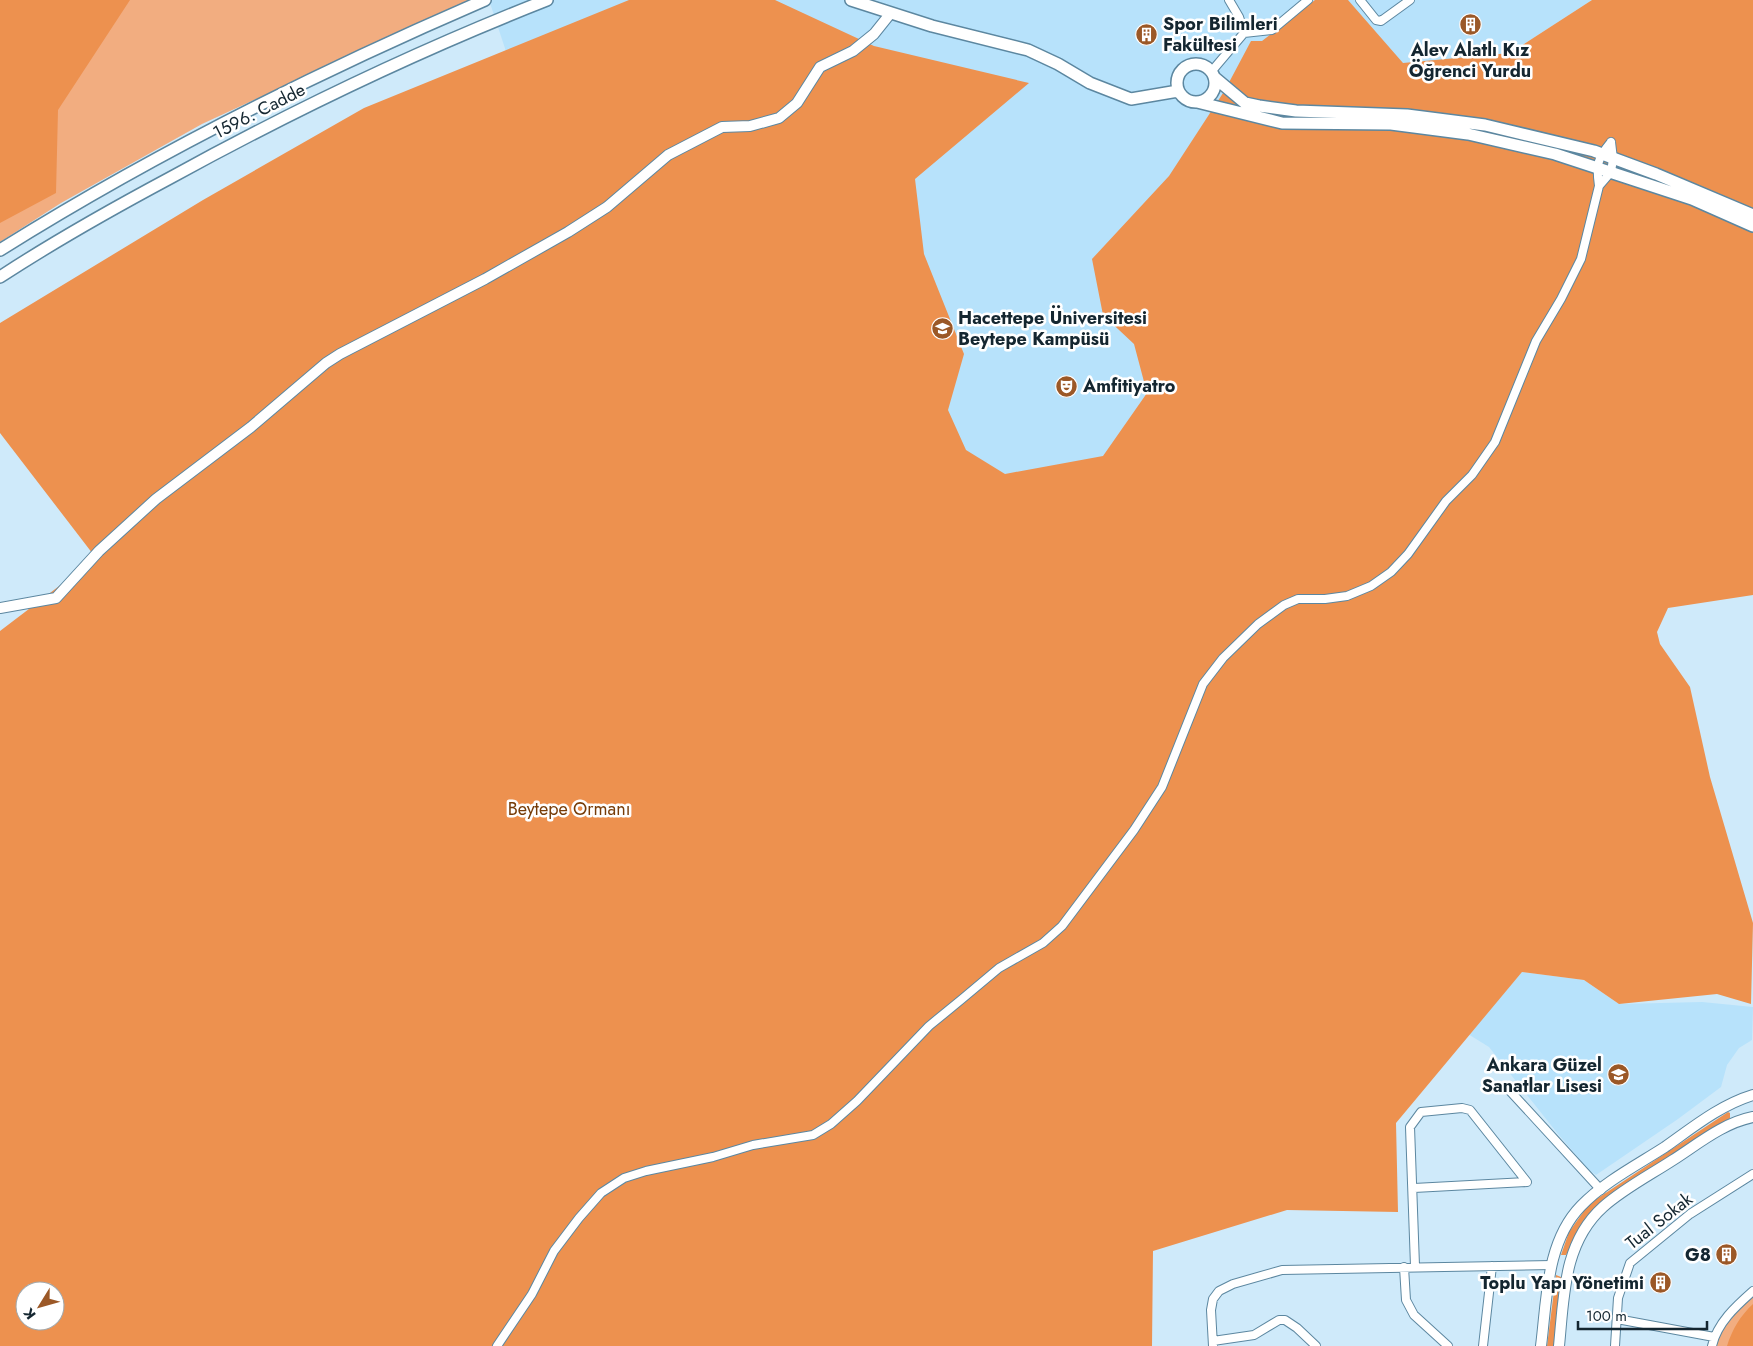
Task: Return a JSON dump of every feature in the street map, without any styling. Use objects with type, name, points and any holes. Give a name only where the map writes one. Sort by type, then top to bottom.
[{"type":"main road","name":"1596. Cadde","points":[[0,250],[124,175],[231,117],[290,88],[486,0]]},
{"type":"main road","name":"1596. Cadde","points":[[0,277],[135,196],[250,134],[421,52],[546,0]]},
{"type":"main road","points":[[851,0],[890,14],[1028,50],[1058,64],[1090,83],[1131,99],[1178,91]]},
{"type":"main road","points":[[1753,215],[1601,154],[1484,125],[1407,115],[1296,111],[1259,106],[1245,103],[1201,65],[1188,65],[1183,68],[1177,79],[1178,91],[1188,100],[1282,123],[1390,124],[1468,134],[1555,154],[1692,199],[1753,226]]},
{"type":"main road","points":[[1197,102],[1211,95],[1215,83],[1212,74]]},
{"type":"street","points":[[1229,0],[1239,17],[1244,33]]},
{"type":"street","points":[[1212,74],[1244,33],[1272,30],[1308,0]]},
{"type":"street","points":[[1360,0],[1376,20],[1381,21],[1410,0]]},
{"type":"street","points":[[0,608],[56,598],[99,551],[156,499],[251,427],[340,354],[485,280],[568,232],[607,207],[668,155],[722,128],[750,126],[779,118],[797,103],[820,67],[853,51],[874,34],[890,14]]},
{"type":"street","points":[[1600,186],[1596,167],[1601,154]]},
{"type":"street","points":[[497,1346],[532,1294],[554,1251],[601,1193],[624,1178],[646,1170],[713,1157],[753,1145],[814,1135],[844,1113],[929,1026],[999,968],[1043,943],[1062,926],[1134,830],[1162,787],[1203,684],[1222,658],[1258,624],[1284,605],[1298,599],[1325,599],[1347,596],[1371,586],[1391,572],[1408,554],[1446,501],[1472,474],[1495,442],[1536,341],[1561,300],[1581,259],[1600,186],[1611,172],[1613,159]]},
{"type":"street","points":[[1510,1091],[1601,1190]]},
{"type":"street","points":[[1541,1346],[1552,1265],[1560,1240],[1570,1220],[1580,1207],[1601,1190],[1720,1109],[1753,1096]]},
{"type":"street","points":[[1414,1188],[1527,1182],[1478,1117],[1470,1110],[1462,1108],[1421,1112],[1410,1127],[1414,1188],[1415,1266]]},
{"type":"street","points":[[1558,1346],[1568,1269],[1580,1236],[1590,1221],[1608,1203],[1723,1128],[1753,1116]]},
{"type":"street","name":"Tual Sokak","points":[[1615,1346],[1618,1298],[1630,1263],[1637,1255],[1690,1214],[1753,1174]]},
{"type":"street","points":[[1316,1346],[1297,1328],[1285,1320],[1279,1320],[1254,1335],[1213,1344],[1213,1299],[1219,1291],[1233,1284],[1282,1270],[1415,1266],[1552,1265],[1568,1269]]},
{"type":"street","points":[[1482,1346],[1492,1266]]},
{"type":"street","points":[[1404,1267],[1406,1300],[1414,1315],[1448,1346]]},
{"type":"street","points":[[1712,1346],[1714,1337],[1732,1309],[1753,1291]]},
{"type":"street","points":[[1617,1319],[1714,1337]]},
{"type":"shaded area","points":[[0,0],[471,0],[202,124],[61,203],[0,242]]},
{"type":"shaded area","name":"Hacettepe Üniversitesi Beytepe Kampüsü","points":[[489,0],[1592,0],[1510,53],[1181,451],[819,557],[536,142]]},
{"type":"shaded area","name":"Ankara Güzel Sanatlar Lisesi","points":[[1522,972],[1584,980],[1619,1004],[1702,1002],[1753,1007],[1752,1040],[1739,1048],[1727,1065],[1721,1087],[1596,1175],[1589,1170],[1558,1134],[1489,1047],[1468,1034]]},
{"type":"shaded area","points":[[1753,1291],[1753,1346],[1712,1346],[1714,1337]]},
{"type":"green space","points":[[0,0],[130,0],[58,110],[56,193],[0,223]]},
{"type":"green space","name":"Beytepe Ormanı","points":[[629,0],[775,0],[874,46],[1029,83],[915,179],[924,254],[964,354],[948,410],[966,450],[1005,474],[1103,456],[1147,393],[1134,344],[1103,315],[1092,259],[1169,176],[1225,90],[1251,41],[1262,41],[1315,0],[1348,0],[1403,63],[1510,53],[1592,0],[1753,0],[1753,595],[1668,608],[1657,632],[1660,644],[1690,687],[1710,777],[1753,923],[1751,1004],[1717,994],[1619,1004],[1584,980],[1522,972],[1396,1123],[1398,1212],[1287,1210],[1153,1251],[1152,1346],[0,1346],[0,631],[96,558],[0,433],[0,323],[203,200],[364,108]]},
{"type":"green space","points":[[1728,1112],[1730,1113],[1730,1118],[1597,1206],[1585,1219],[1566,1255],[1561,1255],[1569,1232],[1589,1204]]},
{"type":"green space","points":[[1556,1275],[1561,1277],[1554,1346],[1547,1346]]},
{"type":"green space","points":[[1753,1304],[1753,1346],[1727,1346],[1737,1324]]},
{"type":"place","name":"Alev Alatlı Kız Öğrenci Yurdu","points":[[1470,25]]},
{"type":"place","name":"Spor Bilimleri Fakültesi","points":[[1147,34]]},
{"type":"place","name":"Hacettepe Üniversitesi Beytepe Kampüsü","points":[[942,328]]},
{"type":"place","name":"Amfitiyatro","points":[[1067,386]]},
{"type":"place","name":"Ankara Güzel Sanatlar Lisesi","points":[[1618,1075]]},
{"type":"place","name":"G8","points":[[1727,1255]]},
{"type":"place","name":"Toplu Yapı Yönetimi","points":[[1660,1283]]}]
